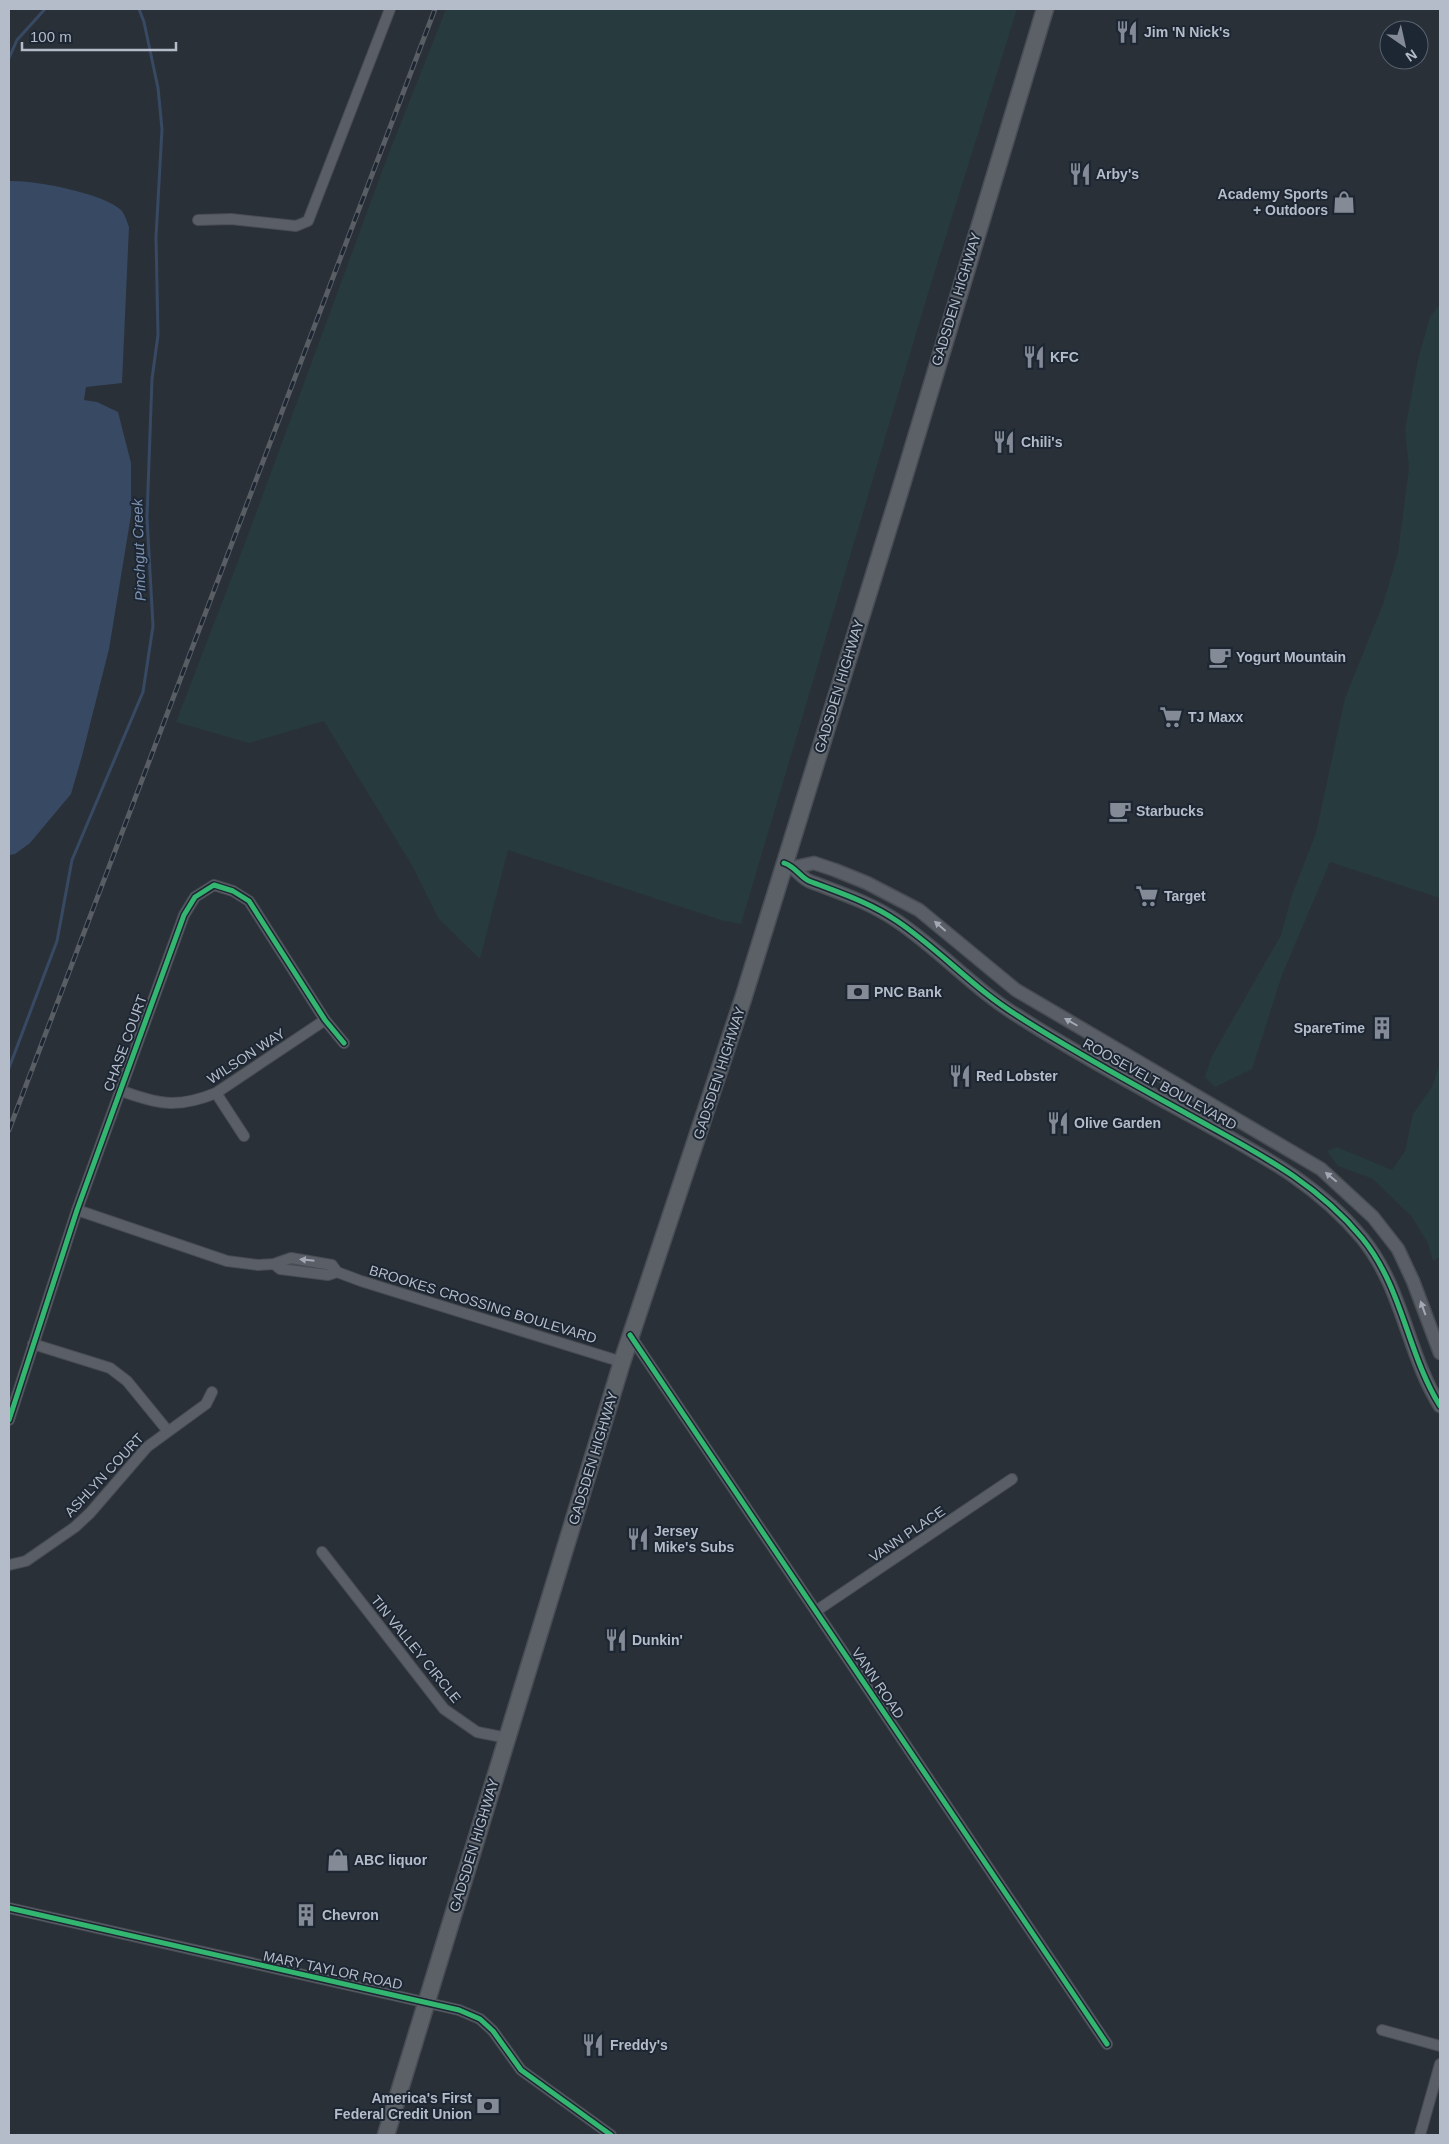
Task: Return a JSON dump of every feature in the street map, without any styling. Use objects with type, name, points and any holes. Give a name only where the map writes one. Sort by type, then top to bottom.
[{"type":"main road","name":"GADSDEN HIGHWAY","points":[[386,2135],[630,1335],[790,865],[1045,9]]},
{"type":"street","points":[[198,220],[231,219],[296,226],[308,221],[390,9]]},
{"type":"street","name":"ROOSEVELT BOULEVARD","points":[[790,865],[814,862],[867,883],[919,910],[977,960],[1021,993],[1322,1170],[1373,1217],[1398,1249],[1414,1282],[1440,1353]]},
{"type":"street","name":"ROOSEVELT BOULEVARD","points":[[790,865],[807,880],[846,893],[897,921],[925,942],[972,983],[1021,1018],[1258,1152],[1307,1186],[1350,1224],[1383,1269],[1426,1380],[1440,1406]]},
{"type":"street","name":"CHASE COURT","points":[[9,1420],[77,1210],[119,1090],[184,915],[195,897],[214,885],[233,891],[249,901],[325,1020],[344,1043]]},
{"type":"street","name":"WILSON WAY","points":[[119,1090],[147,1100],[166,1104],[185,1103],[216,1093],[325,1020]]},
{"type":"street","points":[[216,1093],[244,1136]]},
{"type":"street","name":"BROOKES CROSSING BOULEVARD","points":[[77,1210],[226,1261],[258,1265],[274,1264],[280,1269],[328,1275],[337,1272],[622,1362]]},
{"type":"street","name":"VANN ROAD","points":[[630,1335],[1107,2044]]},
{"type":"street","points":[[34,1344],[110,1368],[127,1381],[167,1430]]},
{"type":"street","name":"ASHLYN COURT","points":[[9,1565],[26,1562],[75,1527],[90,1513],[147,1446],[206,1404],[212,1392]]},
{"type":"street","name":"VANN PLACE","points":[[816,1611],[1012,1479]]},
{"type":"street","name":"TIN VALLEY CIRCLE","points":[[322,1552],[444,1710],[478,1732],[507,1738]]},
{"type":"street","name":"MARY TAYLOR ROAD","points":[[9,1908],[368,1991],[459,2010],[480,2019],[493,2031],[521,2070],[611,2135]]},
{"type":"street","points":[[1382,2030],[1440,2046]]},
{"type":"street","points":[[1420,2135],[1440,2064]]},
{"type":"green space","points":[[446,9],[1017,9],[926,300],[741,924],[724,921],[508,850],[480,959],[439,919],[413,867],[324,721],[249,743],[176,722],[245,543],[387,158]]},
{"type":"green space","points":[[1440,304],[1440,898],[1330,862],[1282,975],[1252,1069],[1215,1087],[1205,1077],[1212,1056],[1281,935],[1292,895],[1316,833],[1345,698],[1383,604],[1398,553],[1409,468],[1405,430],[1418,360],[1430,317]]},
{"type":"green space","points":[[1440,1062],[1440,1257],[1433,1261],[1428,1243],[1412,1217],[1373,1179],[1338,1166],[1327,1151],[1337,1147],[1392,1170],[1405,1151],[1413,1114],[1432,1087]]},
{"type":"water","points":[[9,181],[51,185],[84,193],[112,204],[121,210],[127,220],[129,227],[122,383],[86,387],[84,400],[97,402],[118,412],[131,463],[131,515],[109,649],[71,794],[30,843],[15,854],[9,855]]},
{"type":"waterway","points":[[9,58],[17,40],[45,9]]},
{"type":"waterway","name":"Pinchgut Creek","points":[[9,1068],[57,941],[72,860],[143,692],[153,626],[147,517],[152,379],[158,335],[156,237],[162,129],[158,88],[144,22],[139,9]]},
{"type":"railway","points":[[9,1130],[435,9]]},
{"type":"cycle path","points":[[784,863],[809,881],[854,898],[886,914],[913,932],[987,994],[1018,1016],[1104,1068],[1261,1155],[1304,1183],[1343,1218],[1362,1238],[1376,1257],[1396,1299],[1429,1386],[1440,1406]]},
{"type":"cycle path","points":[[9,1420],[77,1210],[184,915],[195,897],[214,885],[233,891],[249,901],[325,1020],[344,1043]]},
{"type":"cycle path","points":[[630,1335],[1107,2044]]},
{"type":"cycle path","points":[[9,1908],[459,2010],[480,2019],[493,2031],[521,2070],[611,2135]]},
{"type":"place","name":"Jim 'N Nick's","points":[[1127,32]]},
{"type":"place","name":"Arby's","points":[[1080,174]]},
{"type":"place","name":"Academy Sports + Outdoors","points":[[1344,202]]},
{"type":"place","name":"KFC","points":[[1034,357]]},
{"type":"place","name":"Chili's","points":[[1004,442]]},
{"type":"place","name":"Yogurt Mountain","points":[[1220,657]]},
{"type":"place","name":"TJ Maxx","points":[[1171,717]]},
{"type":"place","name":"Starbucks","points":[[1120,811]]},
{"type":"place","name":"Target","points":[[1147,896]]},
{"type":"place","name":"PNC Bank","points":[[858,992]]},
{"type":"place","name":"SpareTime","points":[[1382,1028]]},
{"type":"place","name":"Red Lobster","points":[[960,1076]]},
{"type":"place","name":"Olive Garden","points":[[1058,1123]]},
{"type":"place","name":"Jersey Mike's Subs","points":[[638,1539]]},
{"type":"place","name":"Dunkin'","points":[[616,1640]]},
{"type":"place","name":"ABC liquor","points":[[338,1860]]},
{"type":"place","name":"Chevron","points":[[306,1915]]},
{"type":"place","name":"Freddy's","points":[[593,2045]]},
{"type":"place","name":"America's First Federal Credit Union","points":[[488,2106]]}]
